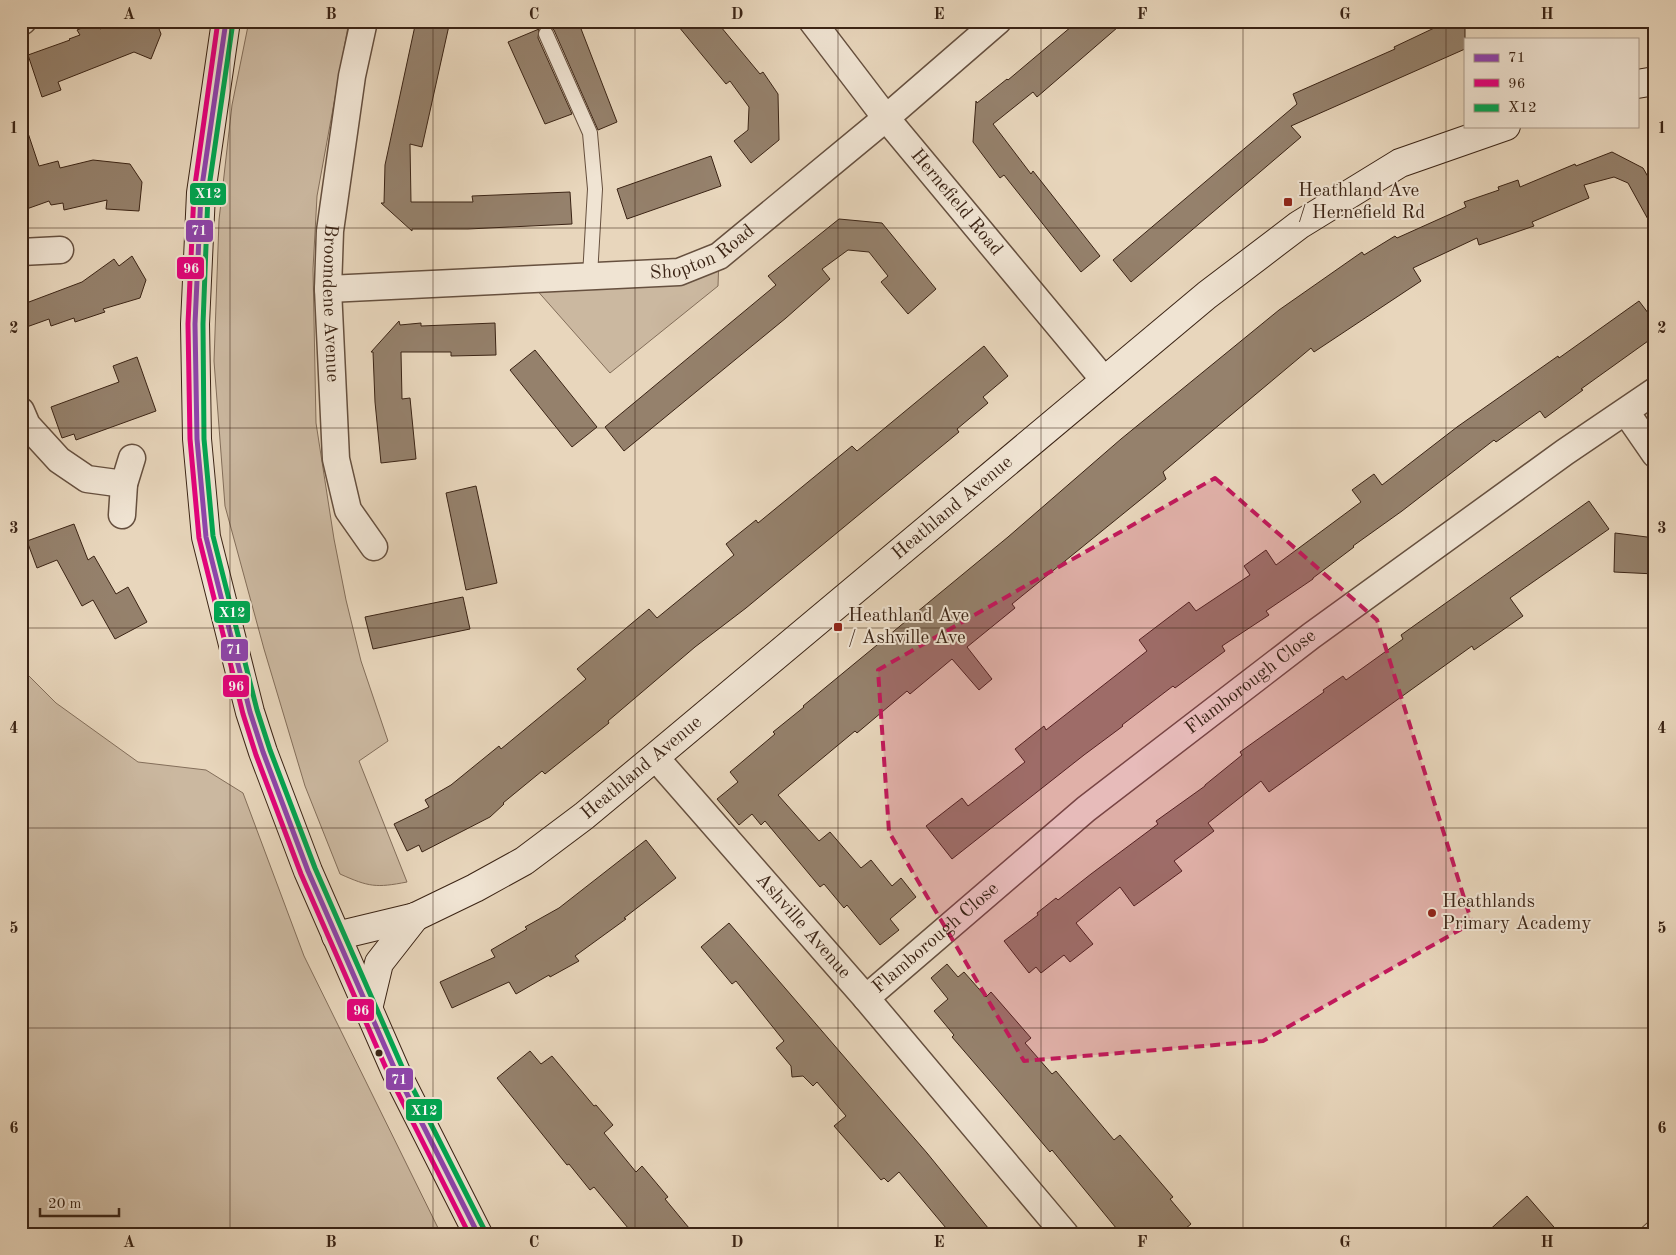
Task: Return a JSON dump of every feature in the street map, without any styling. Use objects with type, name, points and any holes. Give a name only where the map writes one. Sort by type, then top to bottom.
[{"type":"street","points":[[226,21],[201,193],[195,324],[197,439],[206,537],[250,712],[308,871],[396,1072],[478,1234]]},
{"type":"street","name":"Broomdene Avenue","points":[[364,21],[352,76],[330,231],[328,289],[336,460],[348,510],[374,547]]},
{"type":"street","name":"Hernefield Road","points":[[812,21],[886,118],[1105,381]]},
{"type":"street","name":"Shopton Road","points":[[328,289],[679,272],[719,256],[886,118],[998,21]]},
{"type":"street","points":[[1638,84],[1655,82]]},
{"type":"street","name":"Heathland Avenue","points":[[336,936],[416,917],[475,888],[524,860],[584,816],[1208,295],[1299,225],[1400,163],[1500,128]]},
{"type":"street","points":[[21,252],[60,250]]},
{"type":"street","name":"Flamborough Close","points":[[866,998],[1086,809],[1311,636],[1565,452],[1655,391]]},
{"type":"street","points":[[21,411],[27,425],[60,460],[87,479],[124,484]]},
{"type":"street","points":[[1626,412],[1655,454]]},
{"type":"street","points":[[122,515],[124,484],[132,458]]},
{"type":"street","name":"Ashville Avenue","points":[[655,757],[866,998],[1065,1234]]},
{"type":"street","name":"Heathland Avenue","points":[[368,1009],[379,963],[416,917]]},
{"type":"lane","points":[[546,34],[590,133],[595,189],[590,276]]},
{"type":"lane","points":[[1646,1234],[1655,1226]]},
{"type":"highlighted area","points":[[1215,478],[1377,620],[1472,923],[1263,1041],[1024,1061],[889,832],[878,670]]},
{"type":"shaded area","points":[[249,21],[349,21],[317,196],[313,269],[316,423],[334,539],[346,600],[361,661],[388,741],[359,761],[407,882],[396,884],[380,886],[366,884],[340,874],[305,786],[264,649],[225,506],[214,361],[219,220],[232,105]]},
{"type":"shaded area","points":[[719,256],[718,286],[610,373],[527,279]]},
{"type":"shaded area","points":[[21,668],[56,703],[138,762],[206,770],[243,793],[304,956],[441,1234],[21,1234]]},
{"type":"building","points":[[121,21],[156,21],[161,34],[151,59],[134,52],[58,82],[61,90],[42,97],[28,55],[70,40],[80,35],[77,30],[97,22],[100,29]]},
{"type":"building","points":[[416,21],[450,21],[422,147],[410,144],[411,202],[473,202],[472,196],[570,192],[572,224],[468,229],[412,229],[412,231],[381,203],[384,203],[385,165]]},
{"type":"building","points":[[557,21],[578,21],[617,122],[598,130],[554,30],[547,25]]},
{"type":"building","points":[[674,21],[716,21],[760,74],[763,72],[778,94],[779,140],[751,163],[734,141],[748,130],[749,107],[730,81],[726,84]]},
{"type":"building","points":[[1078,21],[1125,21],[1037,97],[1033,92],[993,124],[1031,174],[1033,171],[1100,256],[1081,272],[1004,175],[1000,178],[973,142],[976,101],[977,103],[1008,80]]},
{"type":"building","points":[[1449,21],[1465,21],[1464,49],[1291,126],[1301,137],[1131,282],[1113,260],[1297,104],[1293,94],[1395,49],[1394,47]]},
{"type":"building","points":[[539,29],[538,38],[572,114],[545,124],[508,42]]},
{"type":"building","points":[[25,124],[39,166],[58,161],[60,168],[93,160],[130,164],[142,182],[139,211],[106,209],[107,200],[64,210],[63,203],[51,205],[49,201],[21,211],[21,125]]},
{"type":"building","points":[[1612,152],[1643,168],[1655,189],[1655,232],[1628,183],[1614,177],[1584,185],[1589,198],[1532,222],[1534,226],[1479,245],[1477,238],[1413,268],[1421,281],[1314,352],[1311,348],[1163,472],[1166,479],[1012,604],[1015,608],[967,647],[992,679],[979,690],[952,659],[910,694],[907,691],[857,733],[855,731],[778,795],[819,841],[830,832],[861,868],[871,860],[892,886],[901,878],[916,897],[890,919],[899,930],[880,945],[847,905],[844,908],[824,884],[820,887],[765,821],[761,825],[752,814],[739,825],[717,799],[738,782],[730,772],[775,734],[773,732],[1008,537],[1121,439],[1279,310],[1362,252],[1364,255],[1395,236],[1397,238],[1466,207],[1464,202],[1499,190],[1498,187],[1518,180],[1520,187],[1575,164],[1576,166]]},
{"type":"building","points":[[711,156],[721,186],[627,219],[617,189]]},
{"type":"building","points":[[839,219],[882,223],[936,289],[908,314],[881,282],[888,276],[869,252],[848,250],[822,269],[830,279],[786,318],[624,451],[605,427],[776,285],[768,276]]},
{"type":"building","points":[[132,256],[146,280],[140,298],[103,309],[105,312],[75,322],[74,318],[51,326],[49,319],[21,329],[21,305],[82,282],[114,259],[119,266]]},
{"type":"building","points":[[1639,301],[1655,322],[1655,336],[1581,389],[1583,390],[1545,418],[1540,411],[1496,442],[1494,440],[1353,546],[1313,579],[1266,611],[1269,615],[1222,646],[1225,651],[1175,688],[1173,686],[952,859],[926,826],[962,798],[968,806],[1025,762],[1015,749],[1044,726],[1046,730],[1147,651],[1139,640],[1189,602],[1196,611],[1250,575],[1244,566],[1266,550],[1276,565],[1361,502],[1352,490],[1374,474],[1382,485],[1457,427]]},
{"type":"building","points":[[399,321],[400,325],[421,323],[421,326],[495,323],[496,355],[451,356],[451,352],[401,352],[402,399],[410,398],[416,459],[381,463],[375,402],[373,352],[371,352]]},
{"type":"building","points":[[984,346],[1008,376],[983,397],[988,403],[957,429],[959,432],[746,608],[695,647],[608,721],[609,723],[545,774],[542,771],[503,803],[490,817],[422,852],[419,845],[407,851],[394,824],[429,807],[425,800],[451,785],[499,746],[501,749],[586,679],[577,669],[649,609],[657,618],[734,555],[726,544],[756,520],[758,523],[852,446],[857,451]]},
{"type":"building","points":[[535,350],[597,427],[572,447],[510,370]]},
{"type":"building","points":[[137,357],[156,411],[76,440],[74,434],[62,438],[51,407],[119,382],[113,366]]},
{"type":"building","points":[[476,486],[497,583],[466,590],[446,493]]},
{"type":"building","points":[[1589,501],[1609,529],[1510,598],[1523,616],[1474,650],[1472,646],[1269,792],[1261,781],[1208,823],[1214,831],[1174,861],[1182,871],[1134,906],[1120,887],[1076,923],[1093,944],[1070,962],[1064,955],[1041,973],[1036,967],[1029,973],[1004,941],[1038,915],[1037,913],[1056,898],[1058,900],[1158,824],[1156,821],[1205,786],[1242,755],[1240,752],[1324,692],[1323,690],[1343,676],[1346,680],[1403,639],[1401,635]]},
{"type":"building","points":[[74,524],[88,560],[94,556],[116,594],[128,587],[147,622],[115,639],[93,600],[82,606],[57,560],[37,568],[27,541]]},
{"type":"building","points":[[1615,533],[1655,538],[1655,574],[1614,572]]},
{"type":"building","points":[[463,597],[470,629],[373,649],[365,617]]},
{"type":"building","points":[[646,840],[676,878],[624,918],[626,919],[575,956],[579,961],[550,977],[549,975],[516,994],[509,982],[452,1008],[440,982],[495,957],[491,950],[527,929],[525,927],[559,908]]},
{"type":"building","points":[[729,923],[927,1153],[993,1234],[951,1234],[899,1172],[888,1182],[884,1178],[881,1180],[834,1126],[846,1116],[817,1082],[813,1086],[803,1076],[792,1077],[791,1066],[776,1048],[784,1041],[736,981],[732,984],[701,947]]},
{"type":"building","points":[[947,964],[958,977],[964,972],[986,997],[991,992],[1031,1038],[1025,1043],[1052,1074],[1056,1071],[1114,1140],[1120,1135],[1173,1197],[1170,1199],[1191,1224],[1179,1234],[1121,1234],[1052,1150],[1050,1152],[952,1037],[954,1035],[934,1011],[948,999],[931,978]]},
{"type":"building","points":[[530,1051],[541,1064],[552,1056],[594,1106],[596,1105],[613,1125],[604,1133],[636,1172],[642,1166],[668,1197],[665,1199],[694,1234],[633,1234],[594,1187],[590,1190],[569,1164],[567,1165],[497,1078]]},
{"type":"building","points":[[1527,1196],[1560,1234],[1485,1234]]},
{"type":"transit line","name":"96","points":[[218,21],[194,192],[188,324],[190,439],[199,538],[243,714],[256,755],[301,874],[389,1075],[469,1234]]},
{"type":"transit line","name":"71","points":[[226,21],[201,193],[195,324],[197,439],[206,537],[250,712],[308,871],[396,1072],[478,1234]]},
{"type":"transit line","name":"X12","points":[[233,22],[208,194],[203,324],[204,439],[213,536],[257,710],[270,750],[315,868],[403,1069],[485,1231]]},
{"type":"place","name":"Heathland Ave / Hernefield Rd","points":[[1288,202]]},
{"type":"place","name":"Heathland Ave / Ashville Ave","points":[[838,627]]},
{"type":"place","name":"Heathlands Primary Academy","points":[[1432,913]]}]
